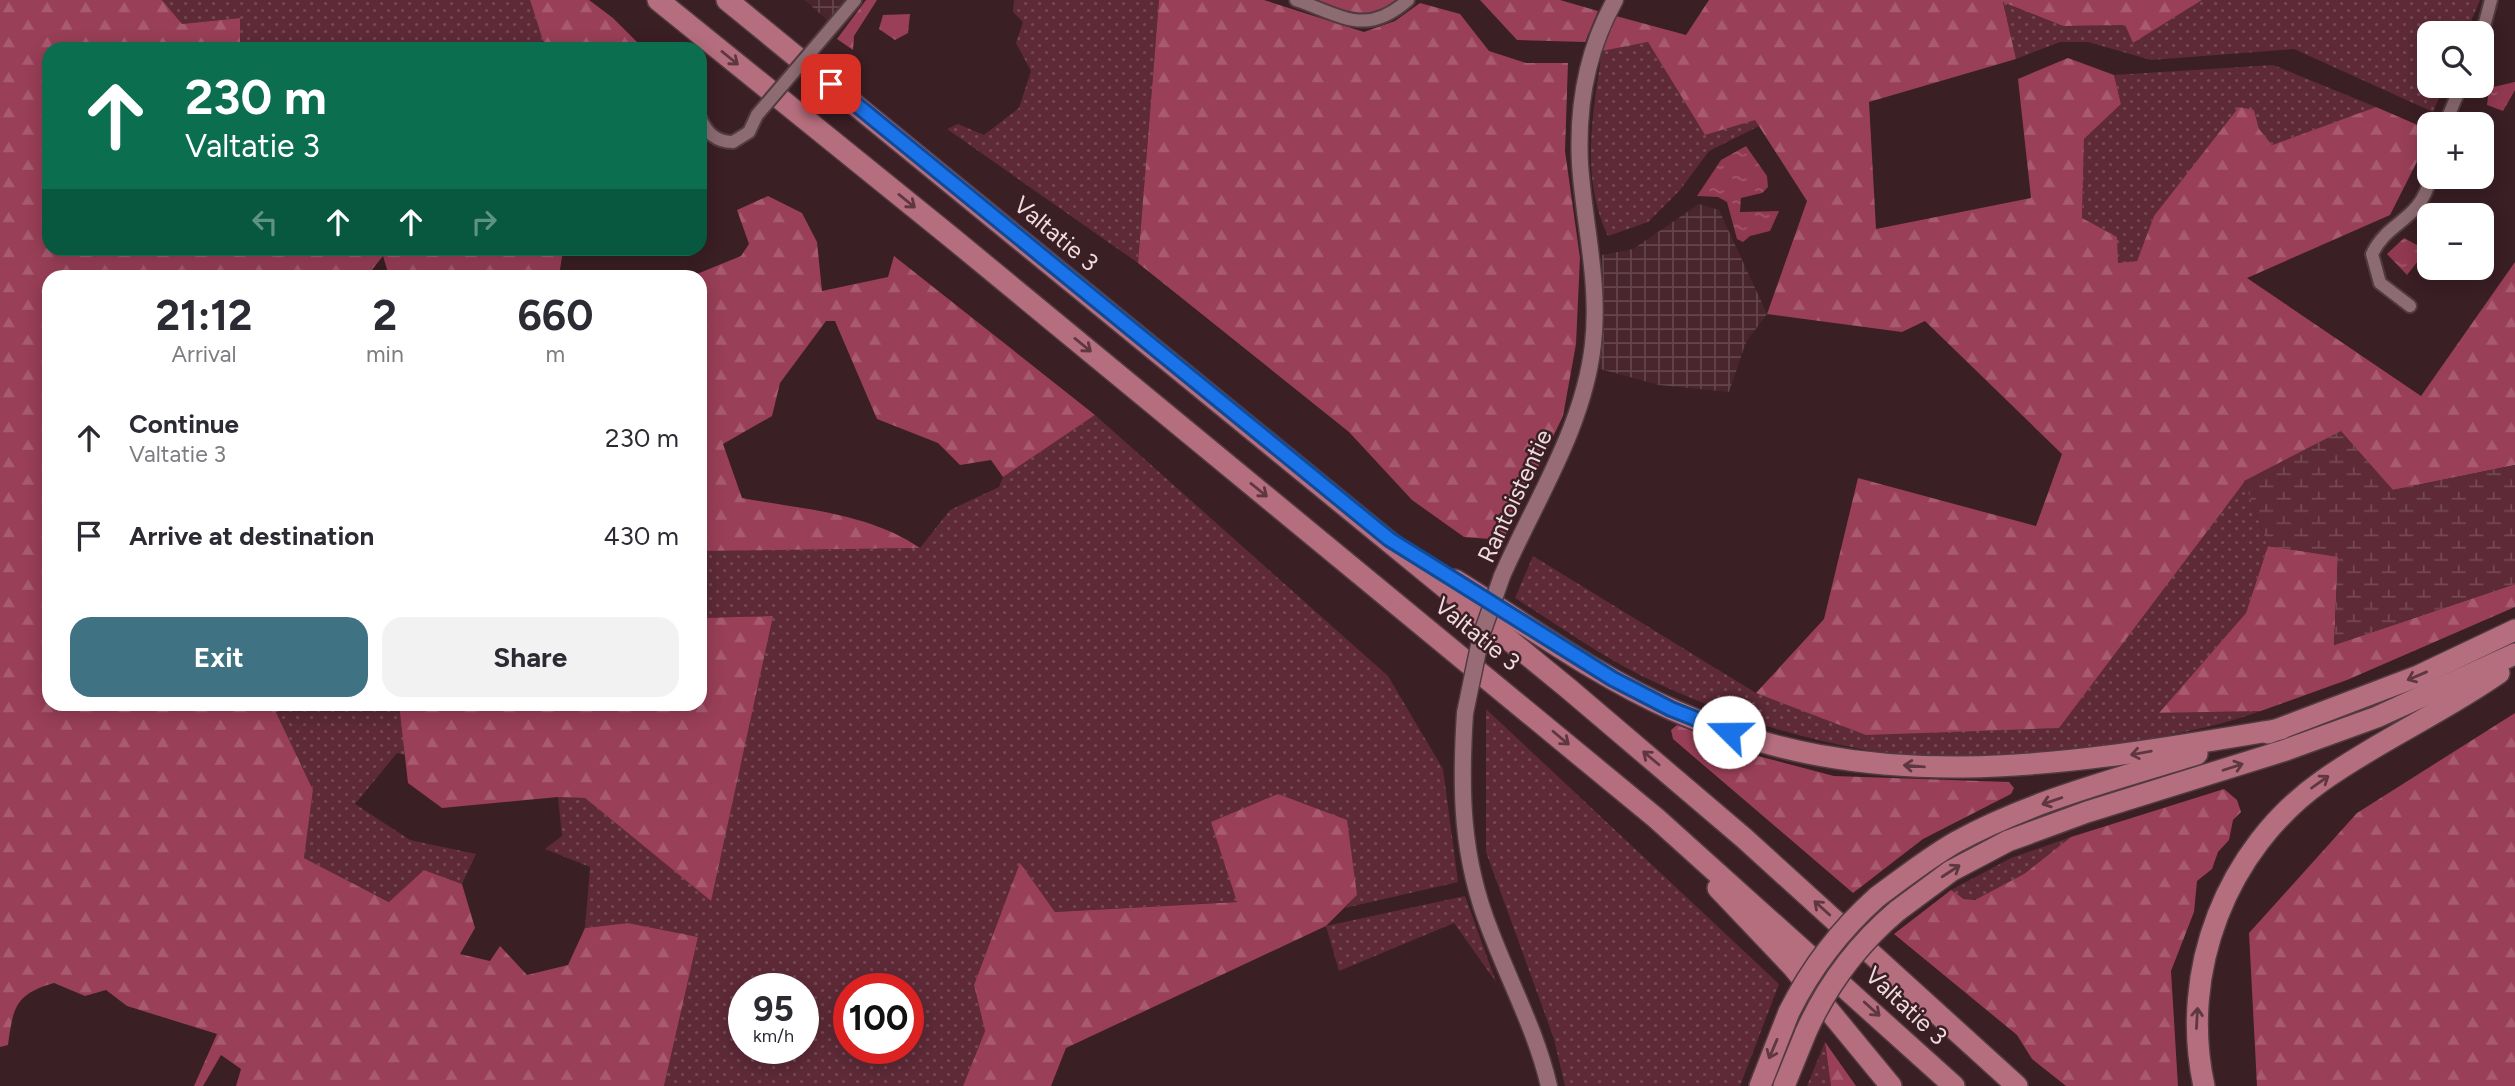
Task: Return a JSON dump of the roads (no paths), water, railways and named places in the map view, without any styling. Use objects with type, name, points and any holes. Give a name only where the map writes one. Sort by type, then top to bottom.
[{"type":"highway","name":"Valtatie 3","points":[[658,0],[972,254],[1656,818],[1954,1086]]},
{"type":"highway","name":"Valtatie 3","points":[[727,0],[1389,539],[1744,838],[2017,1086]]},
{"type":"highway","points":[[1389,539],[1613,679],[1671,709],[1729,732],[1834,758],[1937,768],[2005,768],[2117,757],[2281,729]]},
{"type":"highway","points":[[1760,1086],[1788,1012],[1812,969],[1851,921],[1877,897],[1956,842],[1995,823],[2118,779],[2281,729],[2418,676],[2515,630]]},
{"type":"highway","points":[[1784,1086],[1806,1032],[1831,985],[1857,950],[1896,911],[1951,871],[2008,841],[2087,812],[2286,750],[2378,717],[2515,654]]},
{"type":"highway","points":[[2204,1086],[2196,1023],[2204,957],[2218,912],[2249,855],[2285,811],[2323,780],[2475,690],[2515,662]]},
{"type":"highway","points":[[1656,818],[1793,967],[1891,1086]]},
{"type":"street","points":[[707,132],[716,138],[733,142],[749,132],[757,115],[855,0]]},
{"type":"street","points":[[1296,0],[1362,23],[1376,21],[1408,0]]},
{"type":"street","name":"Rantoistentie","points":[[1549,1086],[1525,1012],[1489,930],[1465,840],[1461,793],[1465,713],[1480,636],[1502,576],[1570,433],[1593,344],[1592,246],[1580,164],[1581,135],[1591,50],[1615,0]]},
{"type":"street","points":[[2485,21],[2491,0]]},
{"type":"street","points":[[2410,306],[2380,283],[2372,254],[2380,238],[2417,209],[2426,189]]},
{"type":"water","points":[[2515,82],[2515,90],[2503,111],[2487,105],[2488,98],[2494,98],[2494,87]]},
{"type":"water","points":[[1746,146],[1767,176],[1768,187],[1762,193],[1741,198],[1740,212],[1779,211],[1770,231],[1750,236],[1743,242],[1737,239],[1727,202],[1718,197],[1697,196],[1721,160]]},
{"type":"water","points":[[2404,238],[2417,245],[2417,262],[2407,275],[2387,254]]}]
